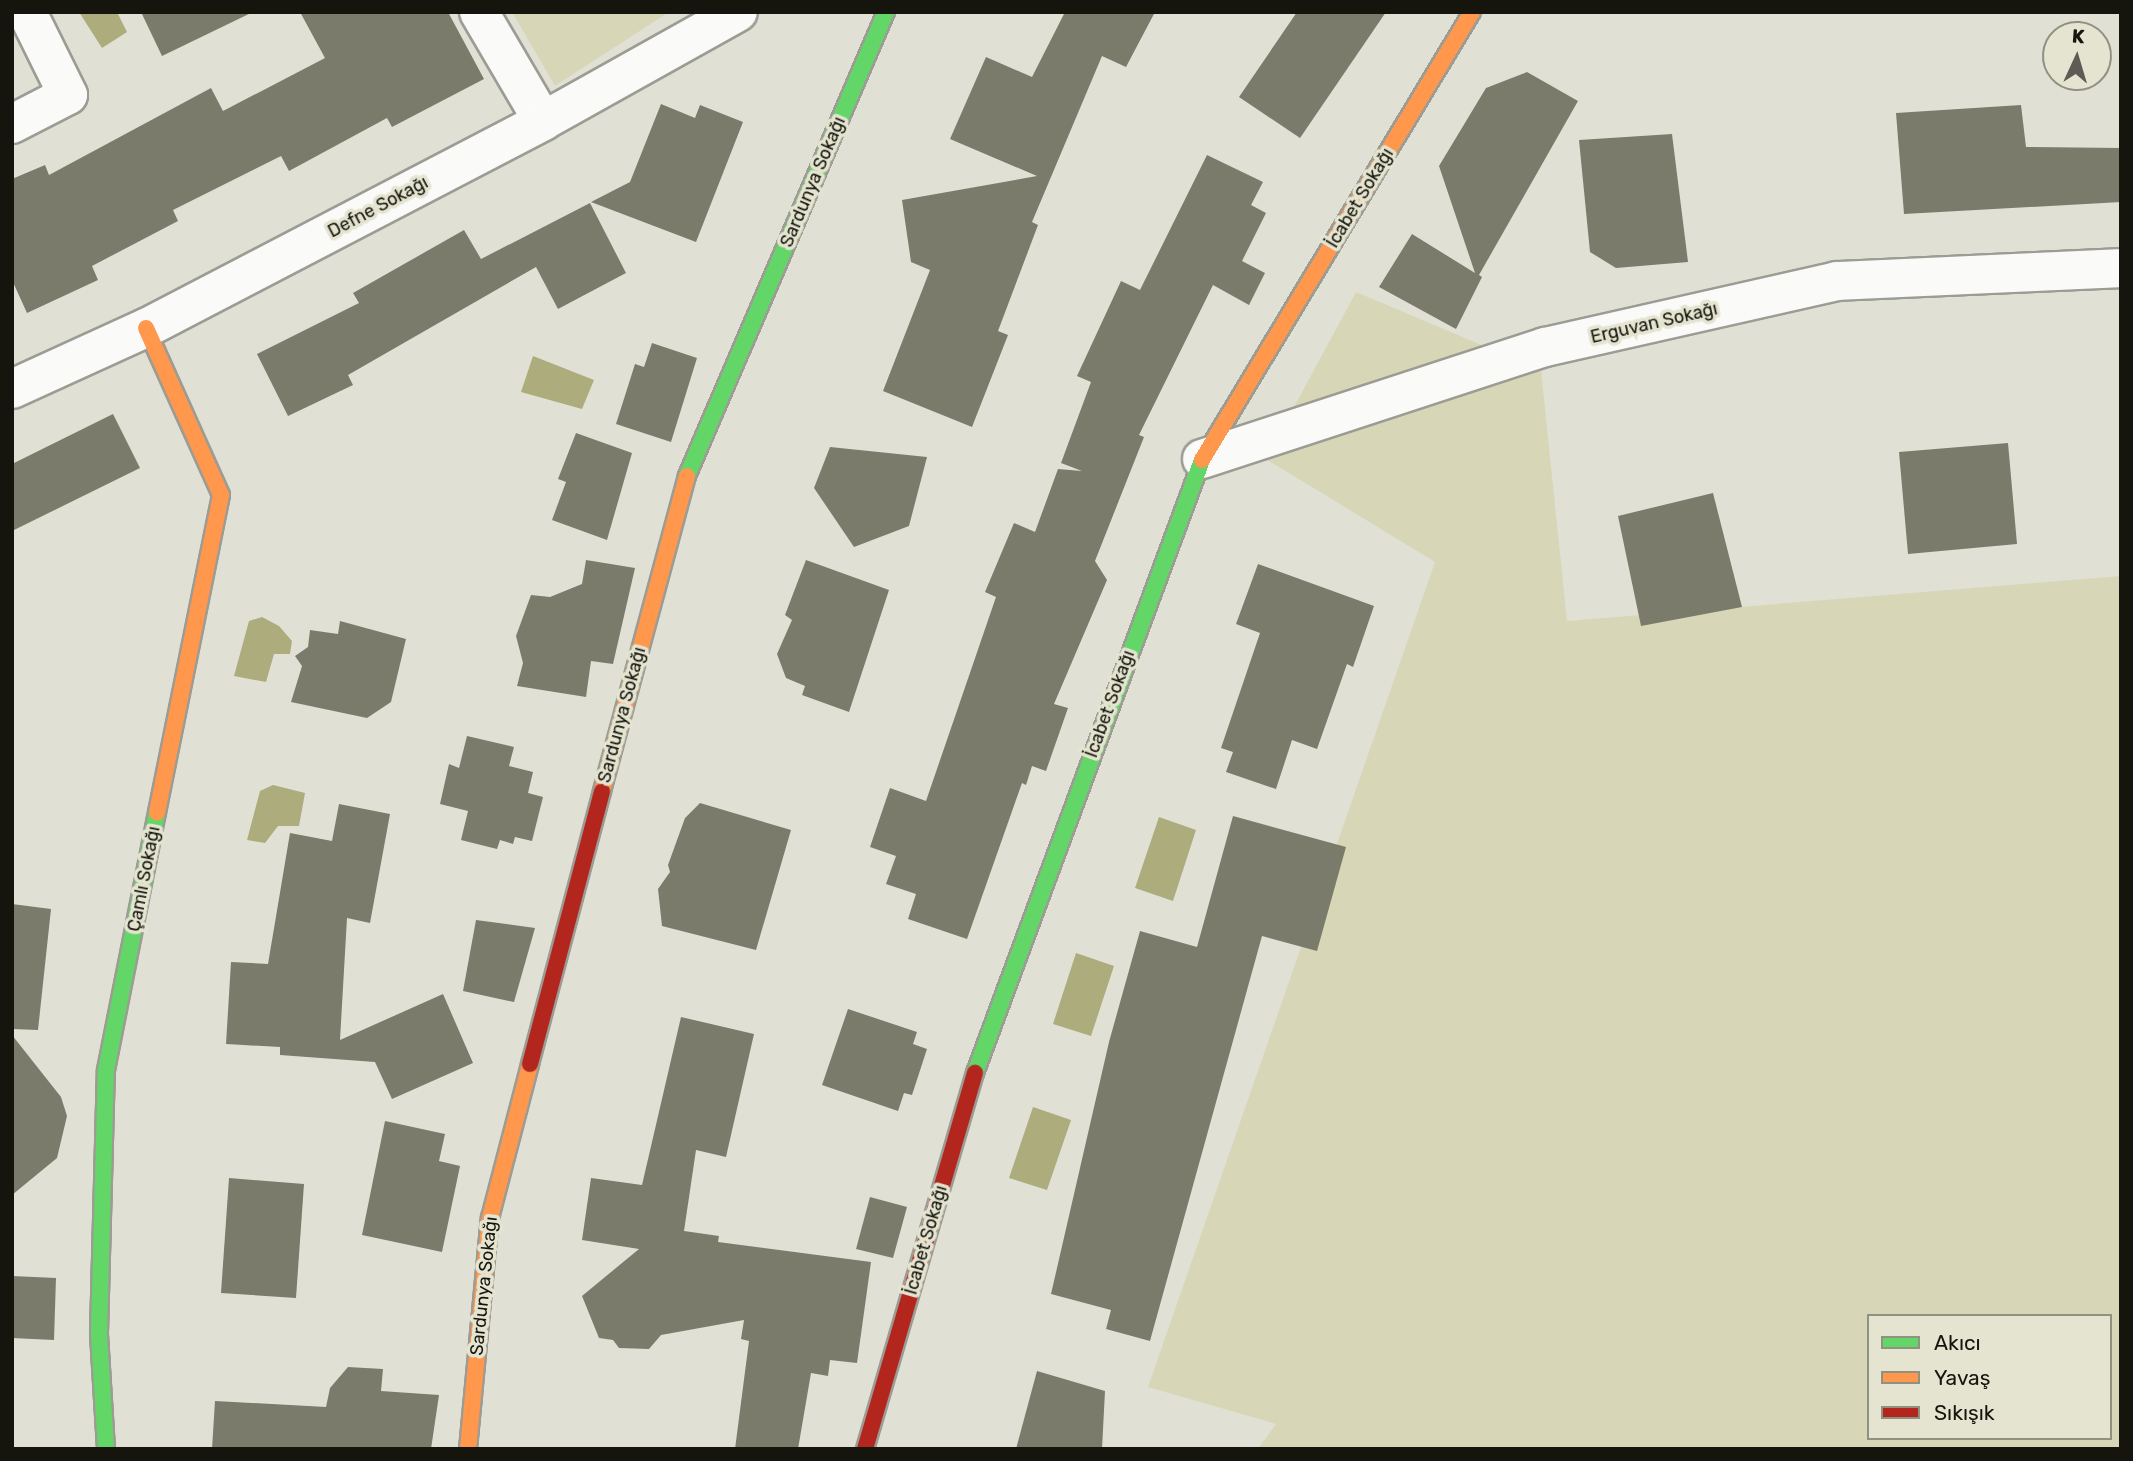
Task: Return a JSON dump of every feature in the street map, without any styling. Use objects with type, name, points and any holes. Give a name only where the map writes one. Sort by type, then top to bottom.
[{"type":"street","points":[[12,124],[68,95],[27,12]]},
{"type":"street","points":[[479,12],[543,121]]},
{"type":"street","name":"Defne Sokağı","points":[[12,389],[146,328],[543,121],[738,12]]},
{"type":"street","name":"Sardunya Sokağı","points":[[468,1449],[490,1218],[682,488],[886,12]]},
{"type":"street","name":"İcabet Sokağı","points":[[865,1449],[985,1039],[1202,458],[1472,12]]},
{"type":"street","name":"Erguvan Sokağı","points":[[1202,458],[1545,347],[1837,281],[2121,268]]},
{"type":"street","name":"Çamlı Sokağı","points":[[106,1449],[99,1333],[106,1069],[221,495],[146,328]]},
{"type":"green space","points":[[512,12],[669,12],[555,86]]},
{"type":"green space","points":[[1356,292],[1541,370],[1567,621],[2121,576],[2121,1449],[1258,1449],[1276,1424],[1148,1387],[1435,562],[1266,459]]},
{"type":"shaded area","points":[[79,12],[117,12],[127,32],[102,48]]},
{"type":"shaded area","points":[[533,356],[594,380],[582,409],[521,392]]},
{"type":"shaded area","points":[[262,617],[279,626],[292,641],[290,654],[274,654],[266,682],[234,676],[249,621]]},
{"type":"shaded area","points":[[273,785],[305,793],[299,826],[278,826],[265,843],[247,840],[260,791]]},
{"type":"shaded area","points":[[1159,817],[1196,830],[1173,901],[1135,888]]},
{"type":"shaded area","points":[[1076,953],[1114,966],[1091,1036],[1053,1024]]},
{"type":"shaded area","points":[[1033,1107],[1071,1120],[1047,1190],[1009,1178]]},
{"type":"building","points":[[141,12],[253,12],[162,56]]},
{"type":"building","points":[[300,12],[448,12],[484,79],[392,127],[387,118],[289,171],[281,156],[173,210],[178,221],[92,266],[98,280],[27,313],[12,280],[12,179],[45,165],[49,175],[211,88],[223,111],[325,58]]},
{"type":"building","points":[[1065,12],[1155,12],[1126,67],[1102,56],[1032,222],[1038,225],[998,331],[1008,335],[972,427],[883,391],[930,270],[911,262],[902,200],[1037,176],[950,139],[986,57],[1032,77]]},
{"type":"building","points":[[1297,12],[1386,12],[1300,138],[1239,97]]},
{"type":"building","points":[[1527,72],[1578,101],[1479,275],[1482,277],[1456,329],[1379,287],[1412,234],[1475,273],[1439,166],[1486,88]]},
{"type":"building","points":[[661,104],[695,118],[700,105],[743,122],[696,242],[591,202],[630,182]]},
{"type":"building","points":[[2021,105],[2026,147],[2121,148],[2121,202],[1904,214],[1896,113]]},
{"type":"building","points":[[1672,134],[1688,262],[1616,268],[1590,252],[1579,140]]},
{"type":"building","points":[[1207,155],[1263,182],[1251,205],[1266,213],[1242,261],[1265,273],[1249,305],[1213,285],[1139,435],[1144,437],[1095,561],[1107,580],[1054,704],[1068,708],[1046,771],[1032,766],[1026,785],[1022,783],[967,939],[908,919],[916,894],[886,884],[896,856],[870,847],[890,788],[926,801],[996,597],[985,592],[1014,523],[1035,532],[1058,469],[1082,471],[1061,463],[1091,382],[1077,376],[1121,281],[1140,290]]},
{"type":"building","points":[[590,203],[626,273],[558,309],[536,267],[348,375],[353,385],[288,416],[257,354],[359,303],[353,293],[464,230],[481,259]]},
{"type":"building","points":[[652,343],[697,358],[671,442],[616,424],[635,364],[644,367]]},
{"type":"building","points":[[113,414],[140,468],[12,531],[12,464]]},
{"type":"building","points":[[576,433],[632,453],[607,540],[552,520],[566,482],[558,479]]},
{"type":"building","points":[[2008,443],[2017,544],[1908,554],[1899,452]]},
{"type":"building","points":[[830,447],[927,457],[909,526],[854,547],[814,488]]},
{"type":"building","points":[[1713,493],[1742,607],[1641,626],[1618,516]]},
{"type":"building","points":[[586,560],[635,568],[613,664],[591,661],[586,697],[517,686],[523,663],[516,636],[531,595],[550,597],[582,584]]},
{"type":"building","points":[[806,560],[889,590],[849,712],[802,695],[805,686],[786,678],[777,654],[792,620],[785,615]]},
{"type":"building","points":[[1258,564],[1374,606],[1353,667],[1347,664],[1317,749],[1292,740],[1276,789],[1226,772],[1233,752],[1221,748],[1260,633],[1236,624]]},
{"type":"building","points":[[340,621],[406,639],[391,702],[367,718],[291,702],[302,666],[295,656],[308,647],[310,630],[338,634]]},
{"type":"building","points":[[467,736],[514,747],[509,766],[533,772],[528,793],[543,797],[532,841],[515,837],[513,844],[500,840],[497,849],[461,840],[468,811],[440,804],[449,764],[459,768]]},
{"type":"building","points":[[700,803],[791,830],[756,950],[662,926],[658,889],[670,872],[668,865],[685,818]]},
{"type":"building","points":[[339,804],[390,814],[370,923],[347,918],[340,1040],[443,994],[473,1063],[392,1099],[375,1062],[280,1055],[280,1047],[226,1044],[231,962],[268,964],[290,833],[332,841]]},
{"type":"building","points":[[1233,816],[1346,847],[1317,951],[1262,936],[1150,1341],[1106,1329],[1111,1310],[1051,1294],[1109,1042],[1140,931],[1197,947]]},
{"type":"building","points":[[12,904],[51,909],[38,1030],[12,1029]]},
{"type":"building","points":[[476,920],[535,928],[514,1002],[463,991]]},
{"type":"building","points":[[848,1009],[917,1032],[913,1044],[927,1049],[912,1095],[904,1093],[898,1111],[822,1085]]},
{"type":"building","points":[[681,1017],[754,1034],[726,1157],[696,1150],[684,1231],[719,1236],[718,1242],[871,1262],[857,1363],[830,1360],[828,1376],[811,1373],[798,1449],[735,1449],[749,1341],[741,1339],[744,1320],[661,1335],[649,1349],[619,1348],[613,1340],[599,1338],[582,1296],[639,1249],[582,1240],[591,1178],[642,1185]]},
{"type":"building","points":[[12,1035],[61,1097],[67,1116],[57,1158],[12,1195]]},
{"type":"building","points":[[385,1121],[445,1134],[439,1161],[460,1166],[442,1252],[362,1235]]},
{"type":"building","points":[[229,1178],[304,1184],[296,1298],[221,1293]]},
{"type":"building","points":[[870,1197],[907,1207],[893,1258],[856,1249]]},
{"type":"building","points":[[12,1276],[56,1278],[54,1340],[12,1338]]},
{"type":"building","points":[[348,1367],[383,1369],[381,1391],[439,1395],[431,1449],[212,1449],[215,1401],[326,1407],[330,1388]]},
{"type":"building","points":[[1037,1371],[1105,1391],[1102,1449],[1016,1449]]},
{"type":"traffic: fast","points":[[687,476],[886,12]]},
{"type":"traffic: fast","points":[[975,1073],[1202,460]]},
{"type":"traffic: fast","points":[[106,1449],[99,1333],[106,1070],[157,813]]},
{"type":"traffic: slow","points":[[1202,460],[1472,12]]},
{"type":"traffic: slow","points":[[146,328],[221,495],[157,813]]},
{"type":"traffic: slow","points":[[602,791],[687,476]]},
{"type":"traffic: slow","points":[[468,1449],[490,1218],[530,1064]]},
{"type":"traffic: jam","points":[[530,1064],[602,791]]},
{"type":"traffic: jam","points":[[865,1449],[975,1073]]}]
